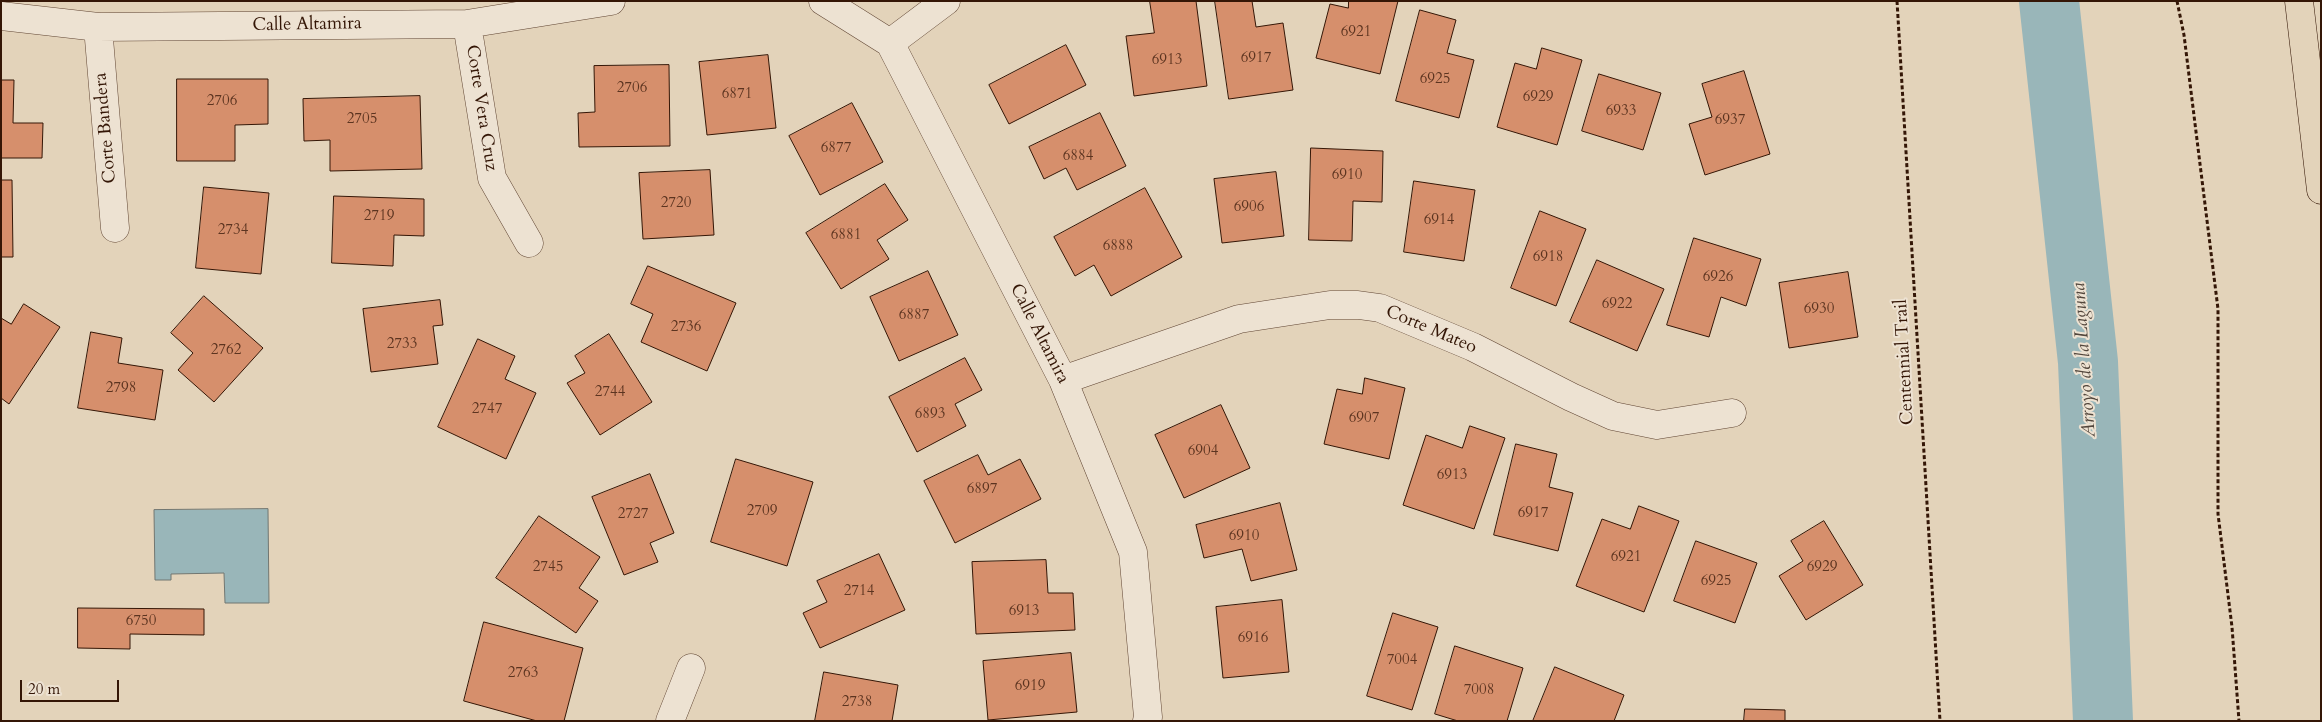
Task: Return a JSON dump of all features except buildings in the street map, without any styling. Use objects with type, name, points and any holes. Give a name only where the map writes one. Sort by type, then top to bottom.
[{"type":"highway","points":[[2299,1],[2321,190]]},
{"type":"street","name":"Calle Altamira","points":[[1,16],[98,27],[467,24],[611,1]]},
{"type":"street","points":[[822,1],[890,42],[946,1]]},
{"type":"street","name":"Corte Vera Cruz","points":[[467,24],[492,178],[529,243]]},
{"type":"street","name":"Corte Bandera","points":[[98,27],[114,228]]},
{"type":"street","name":"Calle Altamira","points":[[890,42],[1063,380],[1133,552],[1154,720]]},
{"type":"street","name":"Corte Mateo","points":[[1063,380],[1239,319],[1330,305],[1358,305],[1380,308],[1473,347],[1570,397],[1613,416],[1656,426],[1732,413]]},
{"type":"street","points":[[670,721],[691,668]]},
{"type":"path","name":"Centennial Trail","points":[[1897,1],[1940,721]]},
{"type":"path","points":[[2178,1],[2218,309],[2218,514],[2232,627],[2239,721]]},
{"type":"water","points":[[268,509],[269,603],[225,603],[224,573],[171,574],[171,580],[155,580],[154,510]]},
{"type":"waterway","name":"Arroyo de la Laguna","points":[[2049,1],[2088,362],[2103,721]]}]
